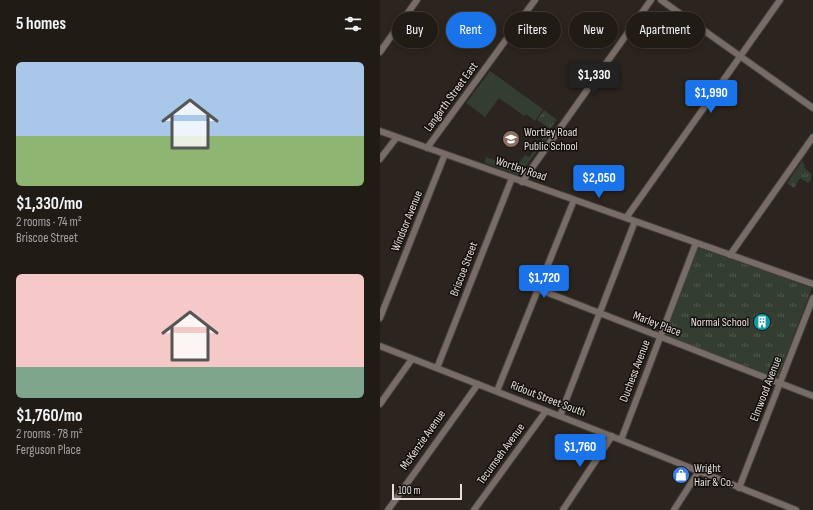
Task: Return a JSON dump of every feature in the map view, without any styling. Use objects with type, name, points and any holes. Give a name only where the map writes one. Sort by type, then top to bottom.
[{"type":"street","points":[[380,52],[417,0]]},
{"type":"street","name":"Langarth Street East","points":[[427,148],[535,0]]},
{"type":"street","points":[[522,182],[651,0]]},
{"type":"street","points":[[660,0],[813,108]]},
{"type":"street","points":[[626,218],[780,0]]},
{"type":"street","name":"Wortley Road","points":[[380,131],[813,284]]},
{"type":"street","points":[[380,159],[397,137]]},
{"type":"street","points":[[730,255],[813,137]]},
{"type":"street","name":"Windsor Avenue","points":[[380,318],[445,154]]},
{"type":"street","name":"Briscoe Street","points":[[437,368],[512,178]]},
{"type":"street","points":[[497,391],[574,200]]},
{"type":"street","points":[[560,416],[635,221]]},
{"type":"street","name":"Duchess Avenue","points":[[621,440],[696,243]]},
{"type":"street","name":"Marley Place","points":[[538,289],[813,396]]},
{"type":"street","name":"Elmwood Avenue","points":[[739,488],[813,298]]},
{"type":"street","name":"Ridout Street South","points":[[380,346],[612,436],[796,510]]},
{"type":"street","points":[[380,404],[412,358]]},
{"type":"street","name":"McKenzie Avenue","points":[[388,510],[478,384]]},
{"type":"street","name":"Tecumseh Avenue","points":[[474,510],[546,411]]},
{"type":"street","points":[[563,510],[612,436]]},
{"type":"street","points":[[674,510],[699,472]]},
{"type":"green space","points":[[490,71],[543,109],[535,121],[526,114],[524,116],[499,98],[485,117],[466,103]]},
{"type":"green space","points":[[544,110],[557,120],[550,129],[537,120]]},
{"type":"green space","points":[[545,135],[548,137],[518,175],[485,163],[486,157],[516,167],[525,155],[529,157]]},
{"type":"green space","points":[[802,161],[805,166],[804,167],[811,174],[811,180],[808,183],[800,178],[794,188],[787,183]]},
{"type":"green space","points":[[699,248],[812,288],[778,377],[776,378],[665,336],[664,334]]},
{"type":"place","name":"Wortley Road Public School","points":[[511,139]]},
{"type":"place","name":"Normal School","points":[[762,322]]},
{"type":"place","name":"Wright Hair & Co.","points":[[681,475]]}]
